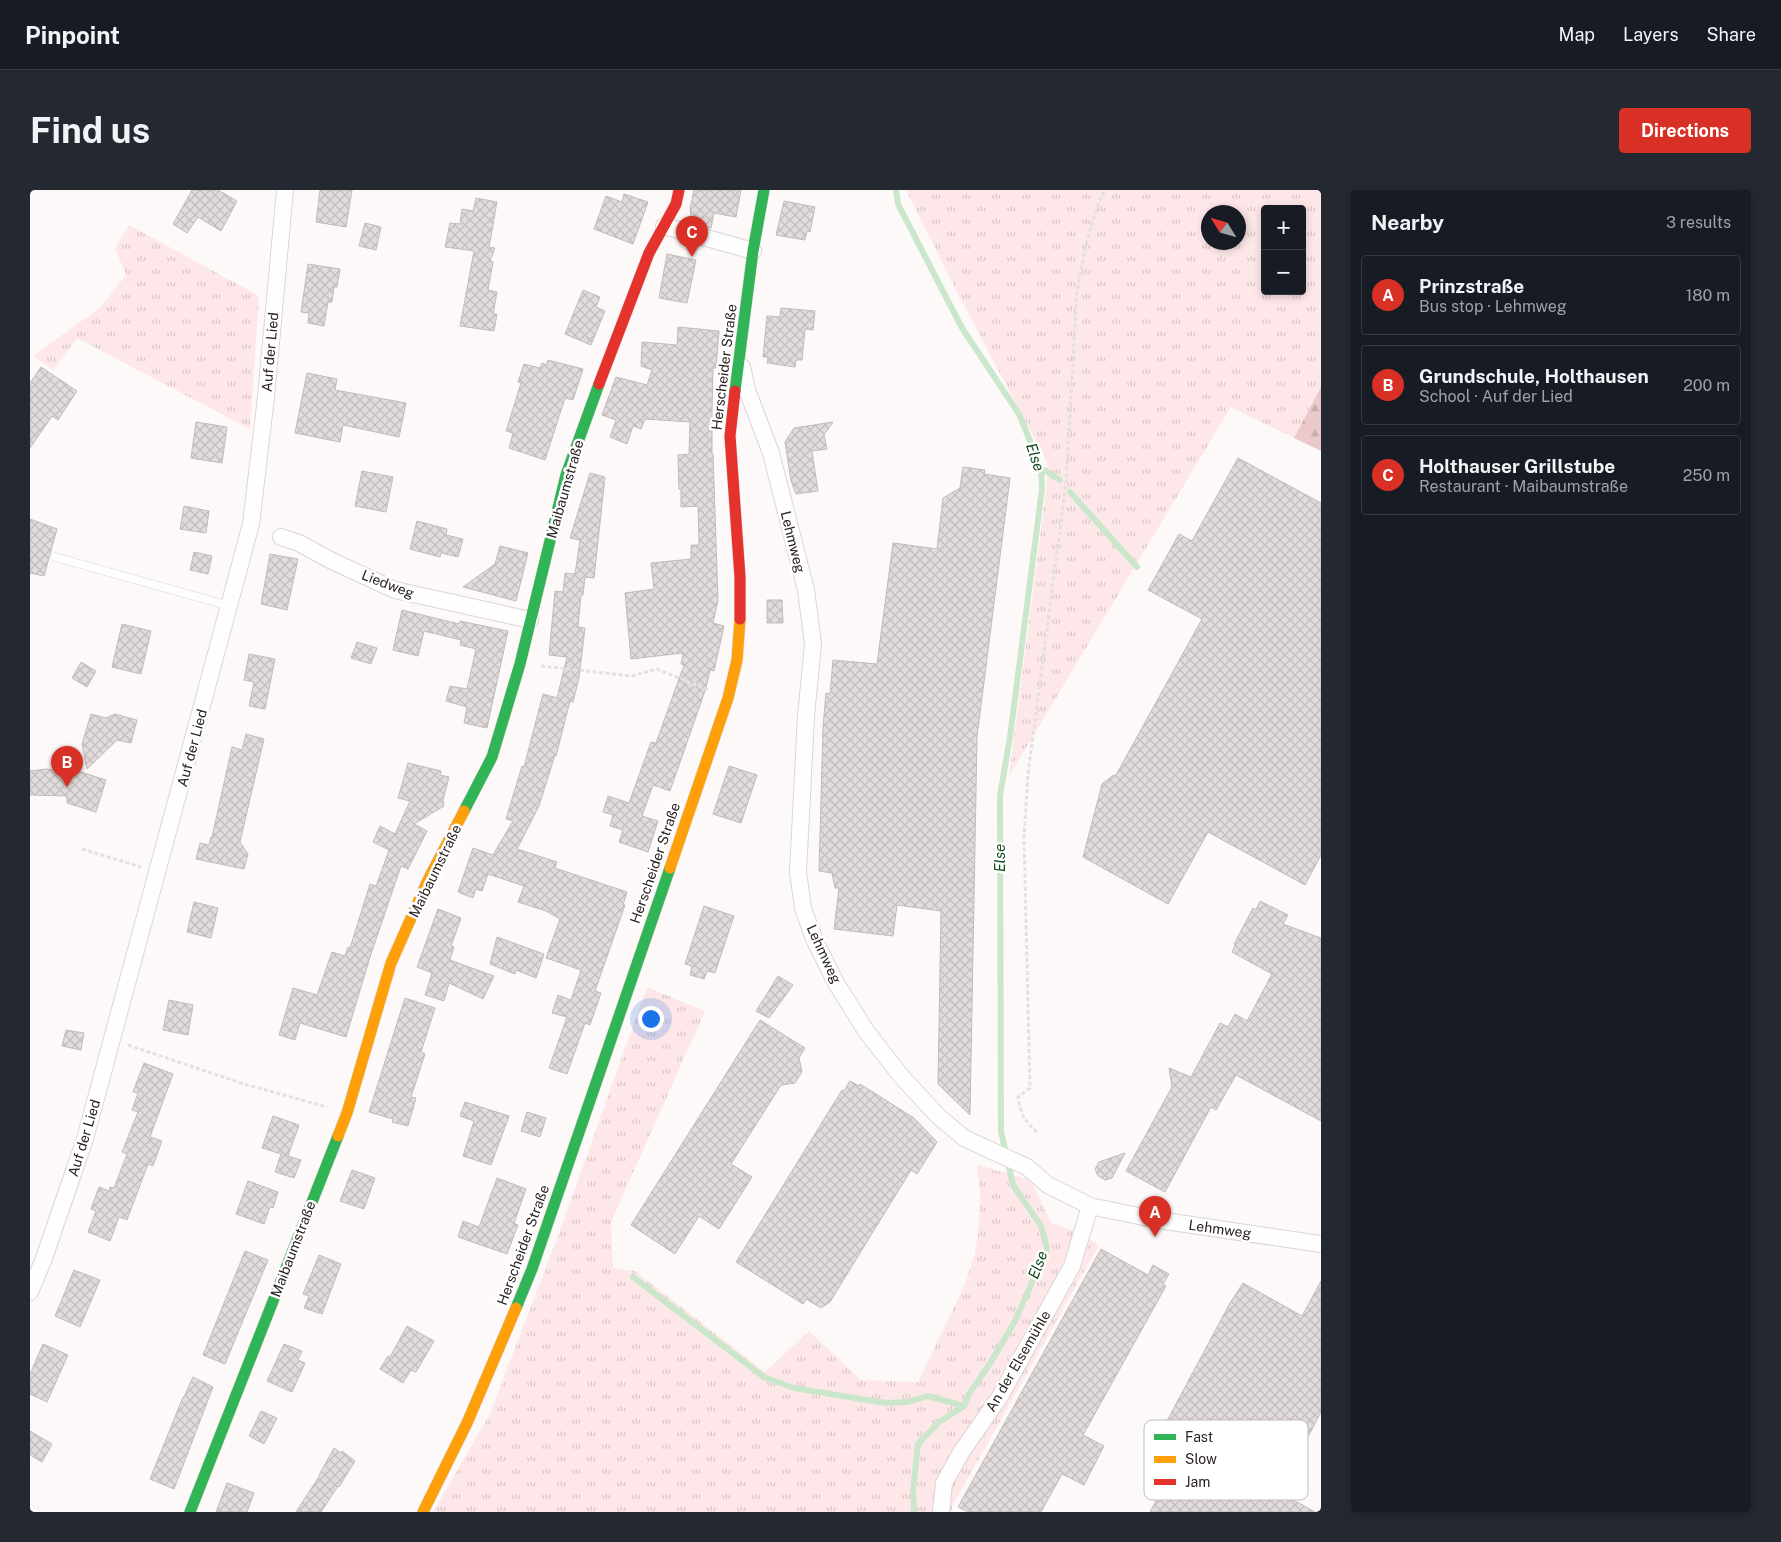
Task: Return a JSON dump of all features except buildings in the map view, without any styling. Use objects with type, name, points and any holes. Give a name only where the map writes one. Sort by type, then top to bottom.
[{"type":"street","name":"Auf der Lied","points":[[30,1292],[43,1261],[85,1139],[251,524],[266,397],[285,190]]},
{"type":"street","name":"Maibaumstraße","points":[[190,1512],[347,1113],[392,963],[428,880],[492,756],[520,664],[566,475],[630,300],[649,253],[676,204],[679,190]]},
{"type":"street","name":"Herscheider Straße","points":[[422,1512],[462,1435],[496,1359],[532,1269],[728,698],[737,660],[740,620],[740,577],[730,436],[731,415],[753,250],[764,190]]},
{"type":"street","points":[[664,226],[753,250]]},
{"type":"street","name":"Lehmweg","points":[[740,358],[747,390],[771,453],[806,590],[813,644],[806,716],[798,872],[803,908],[814,939],[836,983],[866,1030],[901,1076],[938,1116],[964,1138],[1027,1167],[1048,1185],[1090,1206],[1158,1220],[1321,1244]]},
{"type":"street","name":"Liedweg","points":[[282,537],[299,543],[332,561],[395,590],[530,620]]},
{"type":"street","name":"An der Elsemühle","points":[[941,1512],[944,1483],[962,1451],[998,1398],[1072,1266],[1090,1206]]},
{"type":"lane","points":[[55,556],[230,606]]},
{"type":"lane","points":[[30,1509],[35,1512]]},
{"type":"path","points":[[1037,1132],[1027,1123],[1021,1111],[1018,1096],[1030,1088],[1024,838],[1028,774],[1066,483],[1077,291],[1087,240],[1099,202],[1105,190]]},
{"type":"path","points":[[520,664],[632,676],[658,669],[728,698]]},
{"type":"path","points":[[82,849],[158,872]]},
{"type":"path","points":[[113,1040],[244,1084],[347,1113]]},
{"type":"green space","points":[[906,190],[1321,190],[1321,387],[1294,438],[1231,407],[1009,776],[1047,484],[1047,462],[959,296]]},
{"type":"green space","points":[[129,225],[259,296],[250,429],[77,338],[53,370],[33,356],[101,307],[126,275],[115,248]]},
{"type":"green space","points":[[1321,387],[1321,451],[1294,438]]},
{"type":"green space","points":[[647,987],[705,1011],[611,1222],[613,1268],[635,1271],[765,1372],[809,1331],[861,1380],[918,1382],[965,1284],[975,1254],[980,1196],[977,1165],[1031,1180],[1051,1223],[1077,1232],[1099,1245],[953,1505],[951,1512],[433,1512],[490,1414],[561,1228]]},
{"type":"waterway","name":"Else","points":[[896,190],[898,204],[962,328],[1019,414],[1041,468],[1042,489],[1010,737],[1000,796],[1001,1131],[1013,1185],[1041,1226],[1047,1248],[1015,1321],[991,1362],[969,1394],[964,1406],[939,1422],[918,1444],[913,1491],[914,1512]]},
{"type":"waterway","points":[[1041,468],[1060,480]]},
{"type":"waterway","points":[[1070,492],[1137,567]]},
{"type":"waterway","points":[[633,1277],[764,1377],[794,1388],[886,1403],[908,1402],[928,1396],[964,1406]]},
{"type":"traffic: fast","points":[[735,391],[753,251],[764,190]]},
{"type":"traffic: fast","points":[[464,811],[492,757],[520,664],[566,475],[599,384]]},
{"type":"traffic: fast","points":[[516,1308],[532,1269],[670,868]]},
{"type":"traffic: fast","points":[[190,1512],[338,1136]]},
{"type":"traffic: slow","points":[[670,868],[728,698],[737,660],[740,619]]},
{"type":"traffic: slow","points":[[338,1136],[347,1113],[391,963],[428,880],[464,811]]},
{"type":"traffic: slow","points":[[423,1512],[467,1423],[516,1308]]},
{"type":"traffic: jam","points":[[599,384],[649,253],[676,204],[679,190]]},
{"type":"traffic: jam","points":[[735,391],[730,436],[740,577],[740,619]]},
{"type":"place","name":"Holthauser Grillstube","points":[[692,257]]},
{"type":"place","name":"Grundschule, Holthausen","points":[[67,787]]},
{"type":"place","name":"Prinzstraße","points":[[1155,1237]]}]
